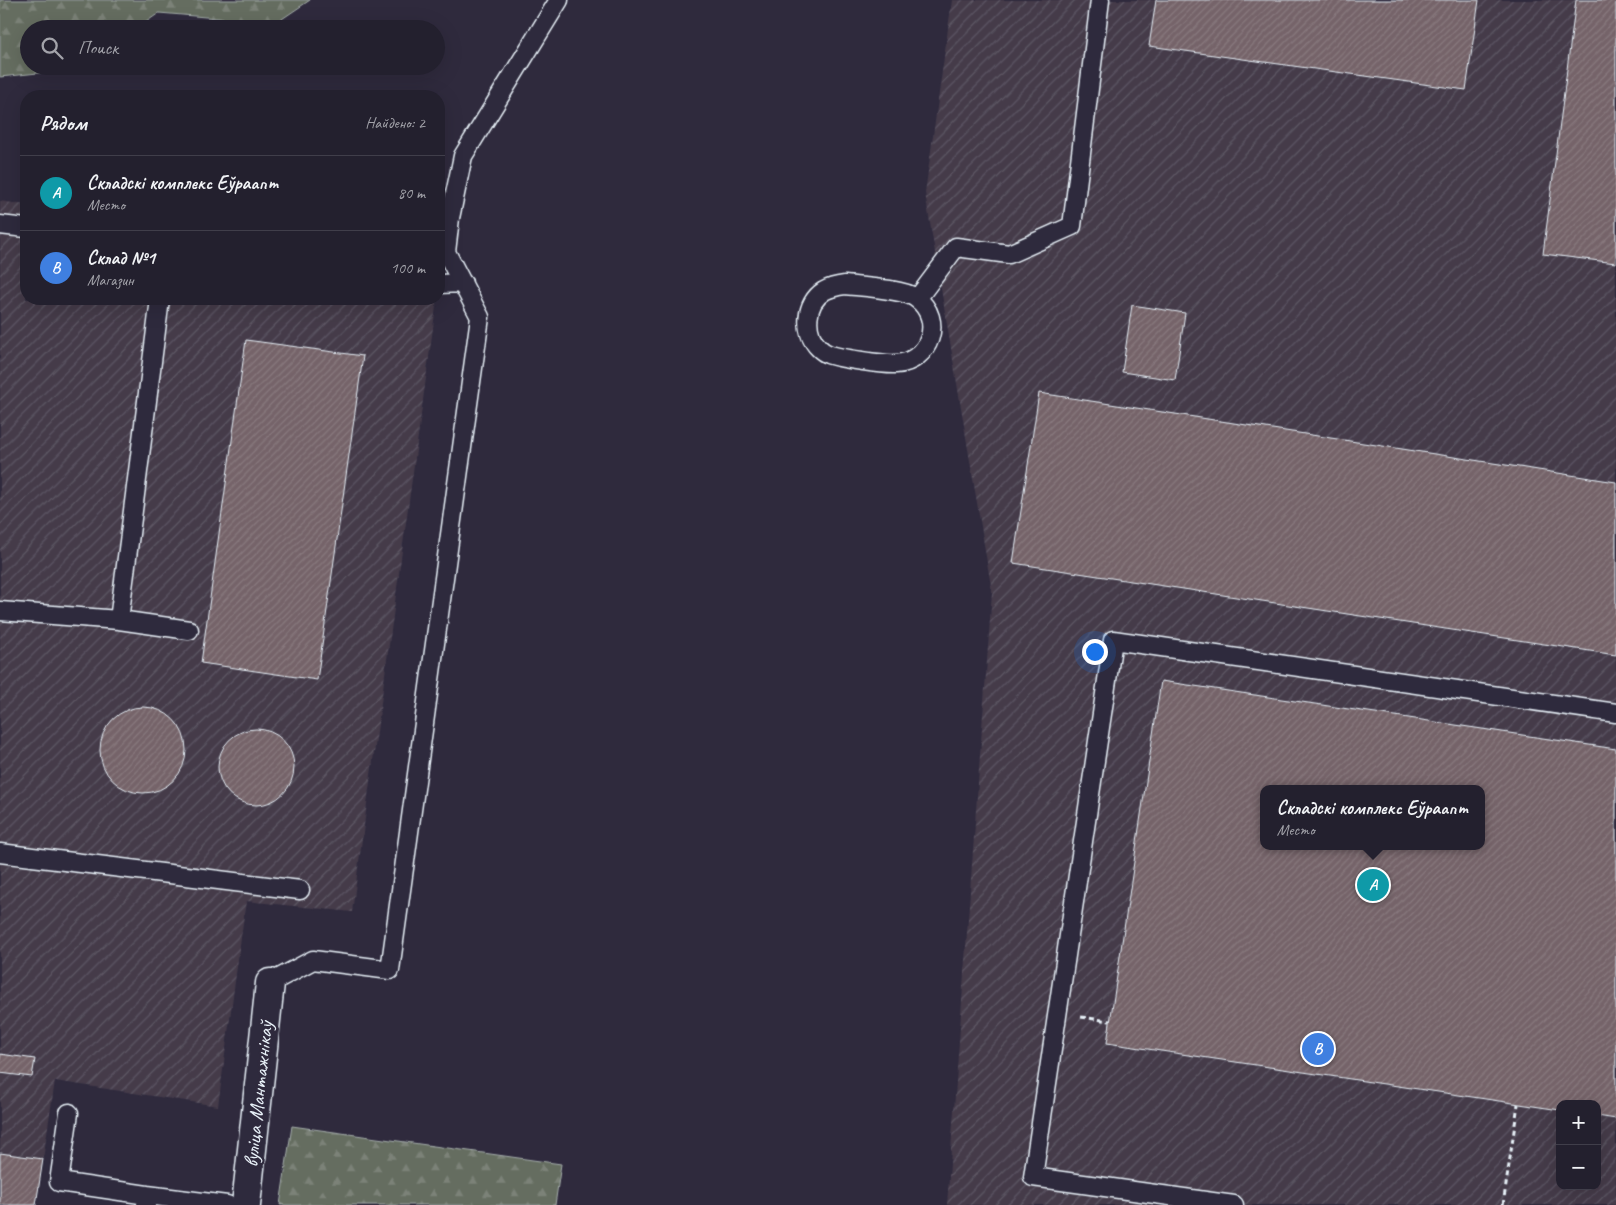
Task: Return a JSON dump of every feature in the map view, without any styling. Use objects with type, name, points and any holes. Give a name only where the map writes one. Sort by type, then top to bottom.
[{"type":"street","name":"вуліца Мантажнікаў","points":[[246,1205],[270,983]]},
{"type":"lane","points":[[270,983],[313,960],[390,970],[480,317],[446,252],[450,218],[463,156],[559,0]]},
{"type":"lane","points":[[917,299],[956,247],[1009,254],[1072,226],[1100,0]]},
{"type":"lane","points":[[0,225],[20,227]]},
{"type":"lane","points":[[445,284],[463,283]]},
{"type":"lane","points":[[846,284],[907,293],[917,299],[925,307],[930,317],[932,329],[930,340],[924,352],[914,360],[903,364],[890,365],[828,355],[818,348],[811,337],[808,325],[809,313],[814,302],[822,292],[833,286],[846,284]]},
{"type":"lane","points":[[119,620],[159,305]]},
{"type":"lane","points":[[0,611],[119,620],[189,630]]},
{"type":"lane","points":[[1234,1205],[1033,1177],[1113,640],[1616,713]]},
{"type":"lane","points":[[0,854],[300,890]]},
{"type":"lane","points":[[69,1112],[59,1182],[147,1200],[227,1205]]},
{"type":"path","points":[[1503,1205],[1518,1104]]},
{"type":"shaded area","points":[[952,0],[1616,0],[1616,1205],[947,1205],[992,592],[925,193]]},
{"type":"shaded area","points":[[0,201],[20,204],[20,305],[436,305],[352,912],[246,901],[218,1106],[55,1081],[43,1159],[0,1153]]},
{"type":"green space","points":[[0,0],[310,0],[280,20],[241,20],[159,13],[149,20],[20,20],[20,75],[0,77]]},
{"type":"green space","points":[[292,1126],[561,1164],[555,1205],[280,1205]]},
{"type":"building","points":[[1156,0],[1479,0],[1466,90],[1149,46]]},
{"type":"building","points":[[1576,0],[1616,0],[1616,263],[1543,254]]},
{"type":"building","points":[[1132,305],[1185,313],[1175,380],[1122,372]]},
{"type":"building","points":[[246,340],[363,356],[317,680],[201,663]]},
{"type":"building","points":[[1039,393],[1616,482],[1616,655],[1013,563]]},
{"type":"building","points":[[1161,681],[1616,749],[1616,1119],[1601,1117],[1601,1100],[1556,1100],[1556,1109],[1107,1043]]},
{"type":"building","points":[[135,707],[151,707],[160,710],[174,719],[183,733],[186,750],[183,767],[174,781],[160,790],[151,793],[135,793],[119,786],[107,774],[100,758],[100,742],[107,726],[119,714]]},
{"type":"building","points":[[256,729],[270,732],[283,740],[291,753],[294,767],[291,781],[283,794],[270,802],[256,805],[242,802],[229,794],[221,781],[218,767],[221,753],[229,740],[242,732]]},
{"type":"building","points":[[0,1054],[35,1059],[32,1077],[0,1073]]},
{"type":"building","points":[[0,1153],[43,1159],[36,1205],[0,1205]]},
{"type":"place","name":"Складскі комплекс Еўраапт","points":[[1373,885]]},
{"type":"place","name":"Склад №1","points":[[1318,1049]]}]
